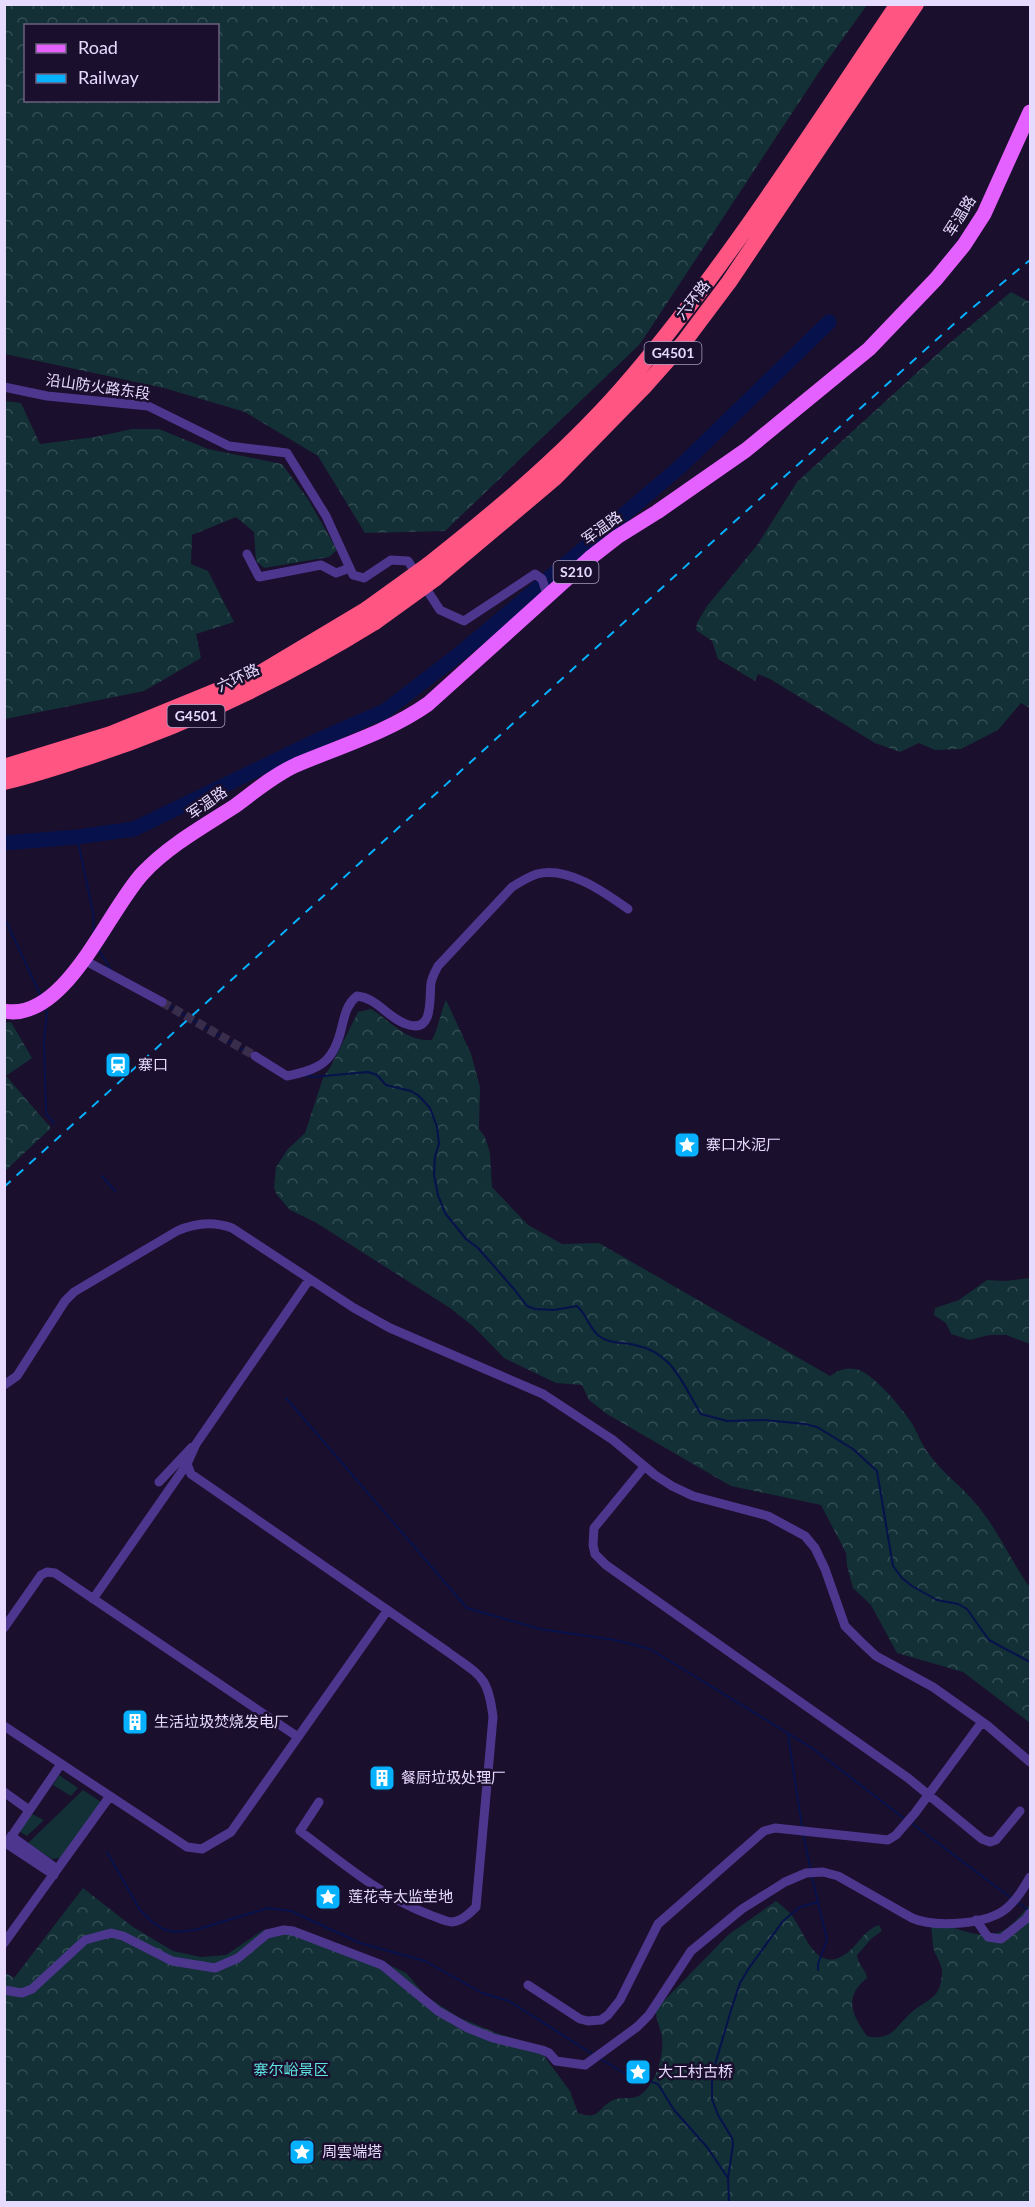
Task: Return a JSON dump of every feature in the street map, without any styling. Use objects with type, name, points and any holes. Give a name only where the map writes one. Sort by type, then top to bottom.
[{"type":"highway","name":"G4501","points":[[883,39],[898,4]]},
{"type":"highway","name":"G4501","points":[[883,39],[916,4]]},
{"type":"highway","name":"六环路","points":[[4,782],[117,748],[195,717],[268,684],[325,653],[371,615],[555,478],[644,387],[729,282],[883,39]]},
{"type":"highway","name":"六环路","points":[[4,767],[111,734],[260,673],[371,615]]},
{"type":"main road","name":"军温路","points":[[84,960],[137,880],[165,854],[292,767],[404,721],[428,704],[590,558],[746,450],[869,349],[936,279],[964,245],[984,214],[1030,112]]},
{"type":"main road","name":"S210","points":[[4,1011],[16,1014],[52,996],[74,976],[84,960]]},
{"type":"street","name":"沿山防火路东段","points":[[4,387],[47,396],[148,406],[229,446],[287,453],[326,516],[350,568]]},
{"type":"street","points":[[247,554],[259,577],[321,565],[336,573],[350,568],[353,575],[364,578],[392,560],[408,561],[440,610],[464,621],[535,574],[542,579],[549,597]]},
{"type":"street","points":[[255,1056],[287,1076],[310,1071],[322,1065],[333,1053],[340,1038],[347,1008],[357,996],[366,997],[406,1024],[415,1026],[423,1024],[428,1017],[431,982],[438,966],[512,887],[539,873],[557,873],[596,887],[628,909]]},
{"type":"street","points":[[84,960],[162,1002]]},
{"type":"street","points":[[4,1385],[17,1376],[65,1301],[74,1292],[158,1241],[189,1226],[203,1223],[222,1224],[232,1228],[309,1280],[390,1328],[543,1394],[613,1440],[672,1486],[693,1496],[768,1516],[805,1536],[815,1548],[825,1569],[846,1626],[861,1642],[876,1656],[933,1687],[982,1722],[1030,1762]]},
{"type":"street","points":[[159,1482],[196,1444],[309,1280]]},
{"type":"street","points":[[93,1599],[187,1464],[196,1444]]},
{"type":"street","points":[[187,1464],[191,1474],[481,1676],[488,1687],[493,1717],[476,1907],[463,1918],[453,1922],[403,1903],[360,1876],[300,1831],[319,1802]]},
{"type":"street","points":[[645,1467],[594,1528],[592,1545],[595,1554],[908,1778],[982,1839],[990,1842],[1001,1835],[1020,1811]]},
{"type":"street","points":[[4,1628],[41,1575],[47,1572],[55,1573],[298,1737]]},
{"type":"street","points":[[4,1726],[187,1847],[202,1849],[231,1832],[387,1611]]},
{"type":"street","points":[[528,1985],[580,2019],[601,2020],[620,2000],[658,1924],[764,1831],[776,1828],[888,1840],[915,1813],[982,1722]]},
{"type":"street","points":[[55,1872],[7,1840],[61,1764]]},
{"type":"street","points":[[4,1792],[29,1810]]},
{"type":"street","points":[[4,1943],[110,1796]]},
{"type":"street","points":[[4,1990],[21,1993],[32,1989],[85,1940],[111,1933],[123,1936],[172,1961],[215,1968],[238,1958],[267,1934],[284,1930],[302,1934],[382,1965],[438,2011],[481,2034],[542,2050],[556,2061],[585,2064],[649,2015],[691,1951],[742,1909],[785,1882],[811,1872],[838,1876],[923,1922],[938,1924],[965,1923],[994,1915],[1010,1905],[1030,1877]]},
{"type":"street","points":[[976,1920],[988,1937],[1001,1939],[1028,1916]]},
{"type":"green space","points":[[5,4],[867,4],[819,72],[640,344],[445,531],[365,533],[318,456],[245,412],[164,388],[5,354]]},
{"type":"green space","points":[[1011,292],[1030,302],[1030,708],[1021,703],[998,730],[961,749],[935,750],[919,743],[900,752],[875,743],[770,679],[758,674],[755,681],[718,659],[712,641],[696,630],[697,623],[707,606],[758,544],[797,482],[945,347]]},
{"type":"green space","points":[[5,401],[21,403],[40,444],[95,437],[132,429],[159,429],[208,449],[282,464],[308,499],[337,550],[329,557],[264,568],[256,561],[254,532],[236,517],[192,535],[191,564],[208,571],[234,622],[196,634],[201,658],[144,691],[5,719]]},
{"type":"green space","points":[[446,1000],[471,1054],[480,1087],[479,1129],[485,1137],[490,1153],[492,1187],[528,1225],[562,1244],[599,1243],[830,1376],[845,1369],[856,1369],[863,1372],[878,1383],[901,1408],[929,1454],[984,1513],[1015,1565],[1028,1585],[1030,1584],[1030,1723],[963,1672],[897,1653],[871,1605],[853,1588],[846,1553],[821,1505],[731,1486],[607,1414],[589,1400],[582,1385],[556,1383],[504,1358],[474,1327],[450,1308],[315,1222],[290,1210],[277,1195],[274,1188],[276,1167],[288,1149],[305,1133],[323,1078],[358,1012],[371,1009],[414,1038],[432,1040]]},
{"type":"green space","points":[[11,1022],[32,1058],[6,1076],[51,1128],[5,1171],[4,1023]]},
{"type":"green space","points":[[1030,1278],[1030,1344],[1006,1335],[989,1335],[970,1340],[951,1334],[946,1323],[934,1315],[935,1308],[959,1300],[987,1280],[1005,1281]]},
{"type":"green space","points":[[59,1775],[78,1788],[71,1796],[53,1785]]},
{"type":"green space","points":[[83,1790],[101,1802],[62,1858],[52,1859],[27,1844]]},
{"type":"green space","points":[[32,1814],[44,1820],[27,1836],[19,1831]]},
{"type":"green space","name":"寨尔峪景区","points":[[83,1888],[133,1927],[173,1951],[201,1957],[226,1955],[263,1930],[284,1928],[381,1961],[406,1973],[426,1996],[458,2017],[496,2033],[536,2045],[570,2091],[578,2113],[585,2115],[595,2115],[613,2100],[636,2097],[648,2088],[659,2064],[662,2047],[656,2009],[728,1935],[776,1901],[791,1915],[814,1950],[820,1956],[828,1959],[837,1959],[847,1953],[869,1930],[879,1925],[882,1931],[872,1938],[857,1955],[867,1978],[859,1985],[852,1999],[857,2021],[867,2036],[876,2037],[883,2037],[893,2031],[913,2011],[937,1993],[942,1968],[934,1949],[929,1918],[970,1933],[987,1935],[1010,1926],[1030,1904],[1030,2202],[5,2202],[4,1972],[14,1978]]},
{"type":"waterway","points":[[547,580],[681,466],[829,322]]},
{"type":"waterway","points":[[4,843],[77,837],[134,829],[316,741],[385,711],[458,655],[539,587]]},
{"type":"waterway","points":[[77,837],[93,912],[94,932]]},
{"type":"waterway","points":[[4,917],[41,996]]},
{"type":"waterway","points":[[98,949],[111,970]]},
{"type":"waterway","points":[[164,1003],[252,1055]]},
{"type":"waterway","points":[[45,1007],[47,1013],[44,1041],[46,1114],[54,1123]]},
{"type":"waterway","points":[[305,1075],[313,1077],[368,1072],[377,1075],[386,1085],[411,1091],[419,1096],[430,1108],[437,1127],[439,1144],[435,1156],[434,1175],[445,1213],[527,1306],[554,1310],[577,1306],[603,1339],[635,1345],[659,1355],[676,1371],[701,1414],[727,1421],[765,1420],[805,1424],[817,1427],[853,1449],[877,1471],[893,1566],[902,1578],[937,1600],[958,1604],[967,1609],[989,1640],[1030,1662]]},
{"type":"waterway","points":[[102,1176],[115,1191]]},
{"type":"waterway","points":[[286,1398],[467,1608],[540,1629],[615,1640],[650,1649],[812,1748],[905,1819]]},
{"type":"waterway","points":[[788,1735],[802,1827]]},
{"type":"waterway","points":[[910,1822],[1011,1898]]},
{"type":"waterway","points":[[803,1833],[811,1871]]},
{"type":"waterway","points":[[107,1852],[140,1910],[163,1929],[174,1932],[195,1930],[268,1908],[291,1911],[360,1943],[425,1961],[482,1993],[509,2001],[594,2055]]},
{"type":"waterway","points":[[812,1877],[827,1940],[818,1970]]},
{"type":"waterway","points":[[1016,1901],[1028,1910]]},
{"type":"waterway","points":[[728,2178],[732,2138],[718,2115],[712,2099],[712,2075],[731,2010],[740,1983],[783,1921],[800,1907],[818,1902]]},
{"type":"waterway","points":[[599,2058],[624,2073],[658,2084],[674,2110],[707,2147],[728,2178],[729,2202]]},
{"type":"tunnel","points":[[162,1002],[255,1056]]},
{"type":"railway","points":[[4,1187],[732,524],[965,314],[1030,260]]},
{"type":"place","name":"寨口","points":[[118,1065]]},
{"type":"place","name":"寨口水泥厂","points":[[687,1145]]},
{"type":"place","name":"生活垃圾焚烧发电厂","points":[[135,1722]]},
{"type":"place","name":"餐厨垃圾处理厂","points":[[382,1778]]},
{"type":"place","name":"莲花寺太监茔地","points":[[328,1897]]},
{"type":"place","name":"大工村古桥","points":[[638,2072]]},
{"type":"place","name":"周雲端塔","points":[[302,2152]]}]
